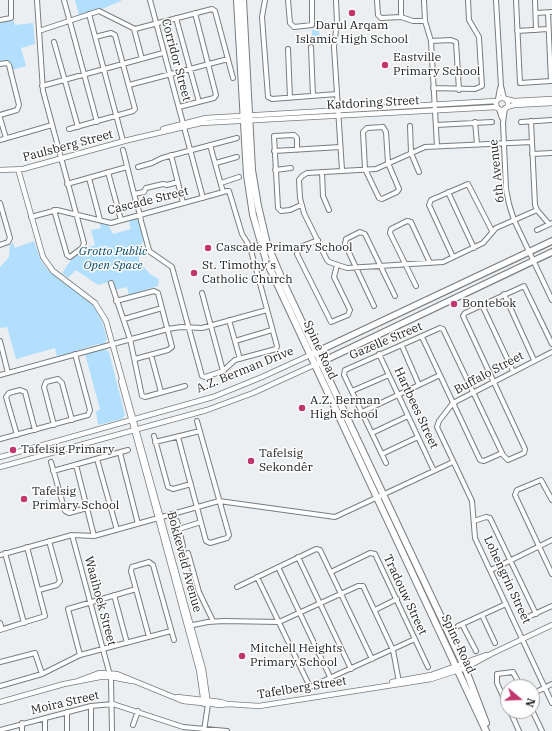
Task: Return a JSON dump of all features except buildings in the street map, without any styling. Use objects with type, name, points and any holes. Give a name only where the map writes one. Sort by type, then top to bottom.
[{"type":"main road","name":"Spine Road","points":[[237,0],[246,117],[254,185],[267,244],[313,354],[314,365],[487,731]]},
{"type":"main road","name":"Spine Road","points":[[243,0],[246,117]]},
{"type":"main road","name":"A.Z. Berman Drive","points":[[313,354],[552,241]]},
{"type":"main road","name":"A.Z. Berman Drive","points":[[314,365],[552,252]]},
{"type":"main road","name":"Spine Road","points":[[313,354],[320,362],[464,666],[487,731]]},
{"type":"street","points":[[0,20],[11,18],[11,0]]},
{"type":"street","points":[[37,0],[42,86],[60,159],[84,244],[70,257],[67,255],[54,210]]},
{"type":"street","points":[[64,0],[97,122]]},
{"type":"street","points":[[265,0],[262,17],[267,96],[272,100],[337,94]]},
{"type":"street","points":[[288,0],[290,23],[294,27],[312,25],[312,0]]},
{"type":"street","points":[[336,0],[338,22],[334,47],[342,170]]},
{"type":"street","points":[[377,0],[380,17],[401,17],[415,21],[424,21]]},
{"type":"street","points":[[400,0],[401,17]]},
{"type":"street","points":[[424,0],[424,21],[431,41],[437,146]]},
{"type":"street","points":[[433,88],[459,90],[479,88],[482,84],[479,37],[469,20],[468,0]]},
{"type":"street","points":[[496,0],[501,86],[506,108]]},
{"type":"street","points":[[516,0],[520,83],[551,80],[548,29],[550,12],[536,13]]},
{"type":"street","points":[[535,0],[536,30]]},
{"type":"street","name":"Corridor Street","points":[[150,1],[203,198]]},
{"type":"street","points":[[39,31],[101,11],[134,29],[211,9],[214,10],[233,78]]},
{"type":"street","points":[[179,107],[214,98],[216,95],[194,13]]},
{"type":"street","points":[[89,14],[123,141]]},
{"type":"street","points":[[176,18],[199,102]]},
{"type":"street","points":[[134,29],[142,59]]},
{"type":"street","points":[[517,31],[548,29]]},
{"type":"street","points":[[69,129],[135,110],[115,34],[112,33],[95,37]]},
{"type":"street","points":[[431,41],[451,40],[456,42],[459,90]]},
{"type":"street","points":[[54,42],[78,127]]},
{"type":"street","points":[[311,47],[313,96]]},
{"type":"street","points":[[288,49],[290,98]]},
{"type":"street","points":[[42,86],[163,53]]},
{"type":"street","points":[[129,85],[228,59]]},
{"type":"street","points":[[0,64],[7,63],[8,65],[19,105],[17,110],[0,115]]},
{"type":"street","points":[[498,108],[497,100],[501,86]]},
{"type":"street","name":"Katdoring Street","points":[[246,117],[435,107],[505,99],[514,101],[552,99]]},
{"type":"street","name":"Katdoring Street","points":[[435,107],[506,108],[514,104],[552,103]]},
{"type":"street","name":"6th Avenue","points":[[498,108],[503,123]]},
{"type":"street","name":"6th Avenue","points":[[506,108],[503,123],[506,189],[514,220],[552,300]]},
{"type":"street","name":"Paulsberg Street","points":[[0,170],[18,170],[183,125],[246,117]]},
{"type":"street","points":[[0,118],[6,138]]},
{"type":"street","points":[[521,122],[552,120]]},
{"type":"street","points":[[531,121],[532,154],[537,210],[550,224],[537,230]]},
{"type":"street","points":[[475,122],[477,144]]},
{"type":"street","points":[[436,125],[492,122]]},
{"type":"street","points":[[0,140],[52,125]]},
{"type":"street","points":[[410,126],[411,153],[419,172]]},
{"type":"street","points":[[383,127],[386,129],[388,164],[399,189],[397,192],[382,199],[379,198],[365,169],[364,132],[367,128],[383,127]]},
{"type":"street","points":[[297,150],[295,135],[276,135],[273,139],[278,208],[281,211],[290,210],[301,205]]},
{"type":"street","points":[[138,167],[190,150],[237,138]]},
{"type":"street","points":[[532,142],[420,148],[376,169],[307,173],[301,177],[299,185],[301,205],[327,260],[344,268],[443,262],[483,243],[492,231],[537,210]]},
{"type":"street","points":[[122,150],[150,252],[172,267],[203,377],[223,371],[233,361],[277,348],[250,247],[242,234],[231,193],[228,191],[223,192],[210,145]]},
{"type":"street","points":[[274,151],[340,148]]},
{"type":"street","points":[[532,154],[552,153]]},
{"type":"street","points":[[171,156],[183,203]]},
{"type":"street","points":[[216,163],[237,157]]},
{"type":"street","points":[[67,184],[127,167]]},
{"type":"street","points":[[275,170],[291,168]]},
{"type":"street","name":"Bokkeveld Avenue","points":[[18,170],[41,251],[46,263],[53,271],[90,298],[99,307],[106,321],[189,626],[206,703]]},
{"type":"street","points":[[108,172],[121,220]]},
{"type":"street","points":[[322,172],[323,196],[329,210]]},
{"type":"street","points":[[221,182],[239,177]]},
{"type":"street","points":[[89,178],[100,220]]},
{"type":"street","points":[[134,194],[144,192],[146,188],[178,182]]},
{"type":"street","points":[[453,258],[428,203],[448,192],[469,184],[492,231]]},
{"type":"street","name":"Cascade Street","points":[[31,217],[54,210],[110,223],[223,192]]},
{"type":"street","points":[[448,192],[474,248]]},
{"type":"street","points":[[0,203],[10,238],[8,242],[0,245]]},
{"type":"street","points":[[416,286],[390,232],[393,228],[407,221],[411,223],[430,263]]},
{"type":"street","points":[[374,306],[344,241],[360,232],[365,234],[395,296]]},
{"type":"street","points":[[318,240],[300,247],[298,254],[331,322],[348,315],[350,310],[334,277],[337,265]]},
{"type":"street","points":[[111,283],[130,340],[142,396],[144,397],[185,386]]},
{"type":"street","points":[[474,392],[505,459],[508,460],[524,453],[525,449],[463,317],[465,313],[522,286],[525,287],[552,344]]},
{"type":"street","points":[[116,301],[155,291],[158,293],[172,348],[135,359]]},
{"type":"street","points":[[202,293],[223,371]]},
{"type":"street","points":[[504,294],[534,360]]},
{"type":"street","points":[[482,305],[513,371]]},
{"type":"street","points":[[124,319],[162,308]]},
{"type":"street","points":[[0,375],[168,329],[188,327],[202,328],[267,310]]},
{"type":"street","points":[[229,320],[240,359]]},
{"type":"street","name":"Gazelle Street","points":[[386,463],[344,371],[379,354],[402,346],[440,328],[444,329],[474,392]]},
{"type":"street","points":[[235,341],[272,330]]},
{"type":"street","points":[[422,337],[480,460],[484,461],[502,453]]},
{"type":"street","points":[[0,341],[8,373]]},
{"type":"street","points":[[402,346],[419,385]]},
{"type":"street","name":"Buffalo Street","points":[[453,462],[437,427],[439,420],[453,403],[552,352]]},
{"type":"street","points":[[0,439],[87,416],[90,412],[75,354]]},
{"type":"street","name":"A.Z. Berman Drive","points":[[0,457],[213,396],[262,377],[313,354]]},
{"type":"street","name":"Hartbees Street","points":[[379,354],[434,470]]},
{"type":"street","points":[[151,355],[161,392]]},
{"type":"street","name":"A.Z. Berman Drive","points":[[0,467],[230,402],[314,365]]},
{"type":"street","points":[[352,391],[389,375]]},
{"type":"street","points":[[362,412],[440,376]]},
{"type":"street","points":[[54,425],[44,387],[46,382],[58,380],[62,383],[72,420]]},
{"type":"street","points":[[17,435],[6,397],[9,393],[20,390],[25,392],[35,430]]},
{"type":"street","points":[[372,433],[408,416]]},
{"type":"street","points":[[178,437],[208,543],[227,538],[228,535],[197,420]]},
{"type":"street","points":[[156,442],[200,431]]},
{"type":"street","points":[[154,436],[168,487],[173,489],[191,484]]},
{"type":"street","points":[[382,454],[418,436]]},
{"type":"street","points":[[53,471],[128,450]]},
{"type":"street","points":[[120,453],[138,524]]},
{"type":"street","points":[[98,459],[117,530]]},
{"type":"street","points":[[51,462],[65,511],[68,512],[87,508]]},
{"type":"street","points":[[24,623],[2,554],[72,535],[94,536],[219,501],[332,517],[377,498],[453,462]]},
{"type":"street","name":"Lohengrin Street","points":[[453,462],[472,501],[475,538],[552,703]]},
{"type":"street","points":[[76,465],[94,536]]},
{"type":"street","points":[[552,500],[541,480],[517,490],[515,495],[552,574]]},
{"type":"street","points":[[474,521],[486,517],[490,518],[536,614]]},
{"type":"street","points":[[177,521],[184,546]]},
{"type":"street","points":[[179,528],[201,522]]},
{"type":"street","name":"Waaihoek Street","points":[[72,535],[110,675],[113,704],[112,731]]},
{"type":"street","points":[[491,570],[552,540]]},
{"type":"street","points":[[39,590],[57,585],[60,581],[49,541]]},
{"type":"street","points":[[0,623],[1,629],[45,616],[27,547]]},
{"type":"street","points":[[236,586],[298,557],[319,549],[372,659]]},
{"type":"street","points":[[188,553],[199,592],[213,621]]},
{"type":"street","name":"Tradouw Street","points":[[331,572],[370,553],[374,553],[428,666]]},
{"type":"street","points":[[298,557],[351,669]]},
{"type":"street","points":[[149,637],[131,569],[132,567],[152,563],[174,640]]},
{"type":"street","points":[[278,567],[331,679]]},
{"type":"street","points":[[257,577],[310,687],[331,679],[415,639]]},
{"type":"street","points":[[189,626],[213,621],[278,622],[358,586],[363,586],[393,650],[399,682]]},
{"type":"street","points":[[80,655],[68,609],[136,589]]},
{"type":"street","points":[[114,595],[127,643]]},
{"type":"street","points":[[375,610],[397,599]]},
{"type":"street","points":[[476,652],[460,625],[506,604]]},
{"type":"street","points":[[528,617],[552,606]]},
{"type":"street","points":[[482,615],[495,642]]},
{"type":"street","name":"Tafelberg Street","points":[[0,702],[78,681],[94,675],[110,675],[126,677],[177,697],[206,703],[259,706],[379,686],[457,669],[552,625]]},
{"type":"street","points":[[0,686],[42,674],[80,655],[171,631]]},
{"type":"street","points":[[0,662],[35,654],[42,674]]},
{"type":"street","points":[[500,689],[497,683],[497,674],[513,672],[517,679]]},
{"type":"street","points":[[540,690],[552,684]]},
{"type":"street","points":[[204,730],[206,703]]},
{"type":"street","name":"Moira Street","points":[[0,730],[91,706],[113,704],[183,727],[227,731]]},
{"type":"street","points":[[91,706],[91,731]]},
{"type":"street","points":[[133,725],[138,711]]},
{"type":"street","points":[[67,731],[68,712]]},
{"type":"street","points":[[45,718],[45,731]]},
{"type":"street","points":[[514,719],[519,731]]},
{"type":"street","points":[[536,719],[542,731]]},
{"type":"street","points":[[22,724],[22,731]]},
{"type":"green space","points":[[75,0],[121,1],[102,9],[79,15]]},
{"type":"green space","points":[[14,21],[15,25],[33,23],[35,44],[21,48],[26,66],[12,70],[10,61],[0,62],[0,22]]},
{"type":"green space","points":[[319,29],[320,44],[312,44],[312,30]]},
{"type":"green space","name":"Grotto Public Open Space","points":[[136,219],[139,220],[143,241],[136,255],[139,256],[139,261],[150,274],[159,279],[158,286],[129,295],[127,287],[114,290],[112,281],[98,285],[76,270],[68,278],[62,273],[73,257],[81,250],[95,245],[91,230],[101,228],[99,223],[108,225],[113,234],[131,229],[129,221]]},
{"type":"green space","points":[[34,241],[41,261],[48,270],[95,307],[102,321],[107,339],[104,344],[98,344],[57,357],[55,348],[16,359],[7,327],[0,328],[0,267],[9,257],[10,244],[13,243],[15,248]]},
{"type":"green space","points":[[105,349],[109,352],[125,415],[122,419],[98,425],[96,412],[100,409],[85,354]]},
{"type":"place","name":"Darul Arqam Islamic High School","points":[[352,13]]},
{"type":"place","name":"Eastville Primary School","points":[[385,65]]},
{"type":"place","name":"Cascade Primary School","points":[[208,248]]},
{"type":"place","name":"St. Timothy's Catholic Church","points":[[194,273]]},
{"type":"place","name":"Bontebok","points":[[454,304]]},
{"type":"place","name":"A.Z. Berman High School","points":[[302,408]]},
{"type":"place","name":"Tafelsig Primary","points":[[13,450]]},
{"type":"place","name":"Tafelsig Sekondêr","points":[[251,461]]},
{"type":"place","name":"Tafelsig Primary School","points":[[24,499]]},
{"type":"place","name":"Mitchell Heights Primary School","points":[[242,656]]}]
